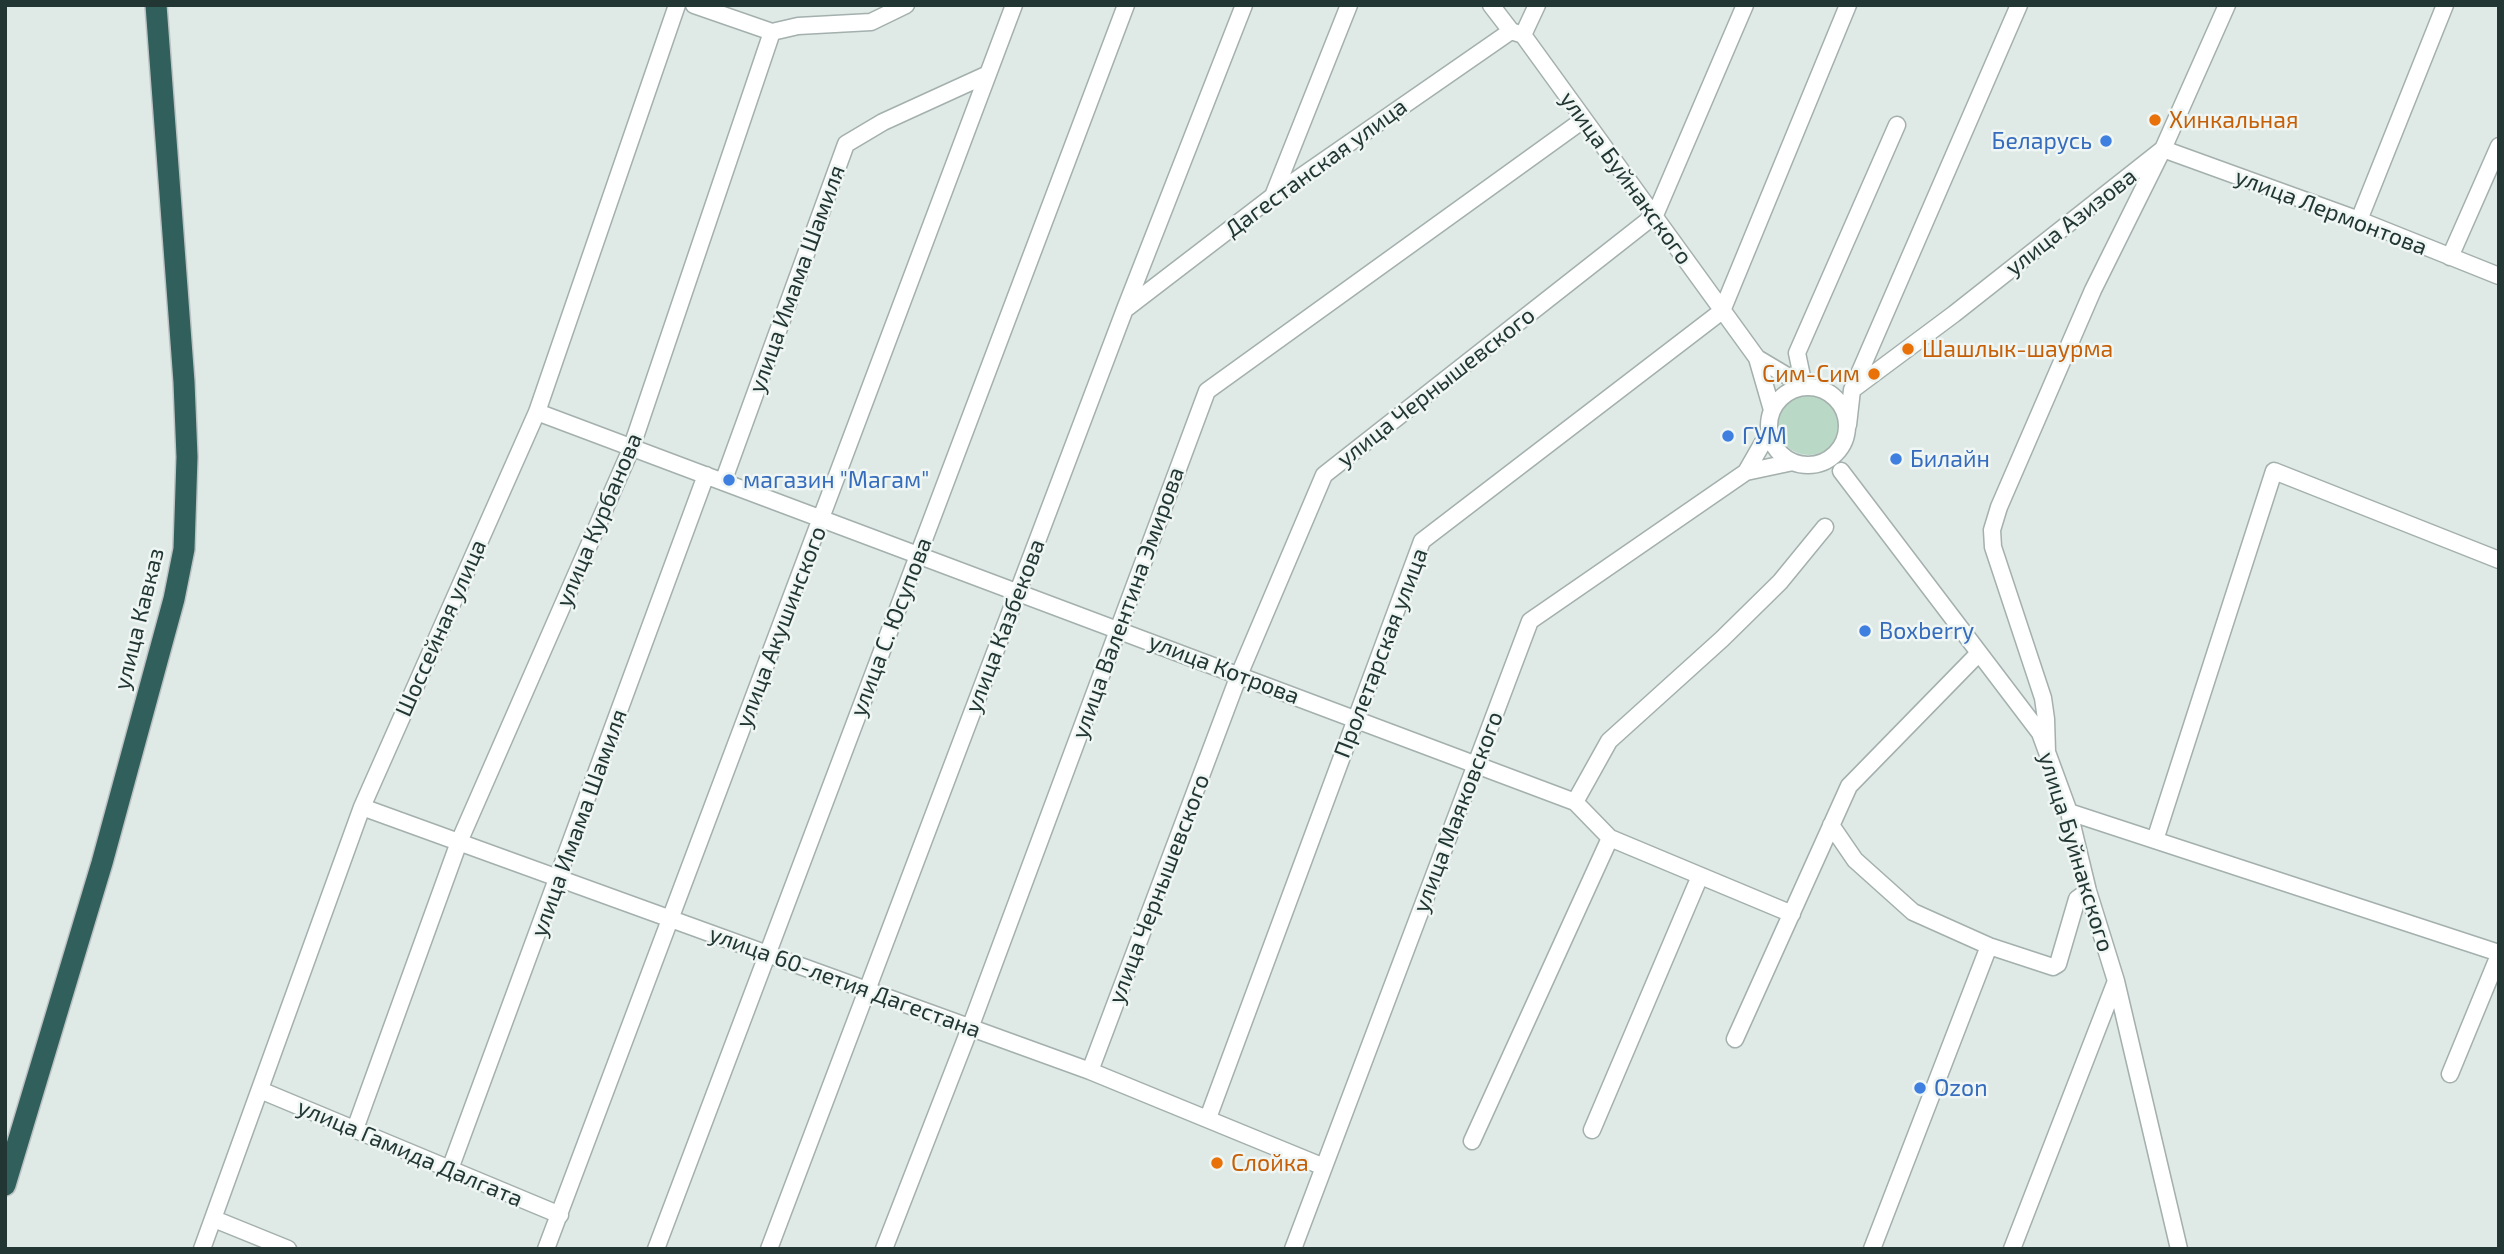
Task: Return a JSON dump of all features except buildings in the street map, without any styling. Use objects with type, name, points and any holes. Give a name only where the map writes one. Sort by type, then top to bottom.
[{"type":"highway","name":"улица Кавказ","points":[[5,1185],[102,863],[174,599],[184,549],[187,457],[184,382],[156,5]]},
{"type":"street","name":"Шоссейная улица","points":[[202,1249],[362,807],[537,412],[677,5]]},
{"type":"street","points":[[694,5],[772,32],[798,26],[871,22],[906,5]]},
{"type":"street","name":"улица Акушинского","points":[[546,1249],[1014,5]]},
{"type":"street","name":"улица С. Юсупова","points":[[656,1249],[1126,5]]},
{"type":"street","name":"улица Казбекова","points":[[769,1249],[1125,309],[1244,5]]},
{"type":"street","points":[[1273,196],[1349,5]]},
{"type":"street","name":"улица Буйнакского","points":[[1491,5],[1517,33],[1655,215],[1757,358]]},
{"type":"street","points":[[1517,33],[1536,5]]},
{"type":"street","points":[[1655,215],[1745,5]]},
{"type":"street","points":[[1722,311],[1848,5]]},
{"type":"street","points":[[1769,432],[1778,450],[1793,462],[1841,471],[1852,390],[2019,5]]},
{"type":"street","name":"улица Азизова","points":[[1852,390],[1954,314],[2163,149],[2227,5]]},
{"type":"street","points":[[2359,220],[2445,5]]},
{"type":"street","name":"улица Курбанова","points":[[355,1129],[459,842],[631,449],[772,32]]},
{"type":"street","name":"Дагестанская улица","points":[[1125,309],[1273,196],[1517,33]]},
{"type":"street","name":"улица Имама Шамиля","points":[[723,482],[846,144],[883,122],[986,75]]},
{"type":"street","name":"улица Валентина Эмирова","points":[[884,1249],[970,1028],[1208,391],[1583,120]]},
{"type":"street","points":[[1804,386],[1797,353],[1897,125]]},
{"type":"street","points":[[2450,257],[2499,146]]},
{"type":"street","points":[[2047,752],[2043,698],[1993,547],[1992,530],[1999,507],[2093,290],[2163,149]]},
{"type":"street","name":"улица Лермонтова","points":[[2163,149],[2359,220],[2499,276]]},
{"type":"street","name":"улица Чернышевского","points":[[1090,1071],[1239,675],[1324,475],[1655,215]]},
{"type":"street","name":"Пролетарская улица","points":[[1208,1118],[1422,541],[1722,311]]},
{"type":"street","points":[[1757,358],[1804,386]]},
{"type":"street","points":[[1746,472],[1769,432],[1772,410],[1757,358]]},
{"type":"street","points":[[1772,410],[1781,397],[1794,388],[1804,386],[1826,390],[1852,390]]},
{"type":"street","points":[[1817,465],[1830,459],[1840,449],[1847,431],[1845,411],[1838,399],[1826,390]]},
{"type":"street","name":"улица Котрова","points":[[537,412],[1575,802],[1610,838],[1792,914]]},
{"type":"street","points":[[1746,472],[1793,462]]},
{"type":"street","name":"улица Буйнакского","points":[[1841,471],[2040,733],[2069,812],[2088,891],[2116,981],[2179,1249]]},
{"type":"street","points":[[2155,840],[2273,471],[2499,560]]},
{"type":"street","name":"улица Маяковского","points":[[1293,1249],[1530,621],[1746,472]]},
{"type":"street","name":"улица Имама Шамиля","points":[[450,1169],[706,475]]},
{"type":"street","points":[[1575,802],[1609,741],[1722,639],[1780,582],[1825,527]]},
{"type":"street","points":[[1735,1039],[1849,786],[1979,653]]},
{"type":"street","name":"улица 60-летия Дагестана","points":[[362,807],[1090,1071],[1324,1167]]},
{"type":"street","points":[[2069,812],[2499,954],[2450,1074]]},
{"type":"street","points":[[1831,825],[1855,860],[1913,912],[1989,946],[2056,967],[2077,898],[2088,891]]},
{"type":"street","points":[[1472,1141],[1610,838]]},
{"type":"street","points":[[1592,1130],[1700,876]]},
{"type":"street","points":[[1872,1249],[1989,946]]},
{"type":"street","points":[[2012,1249],[2116,981]]},
{"type":"street","name":"улица Гамида Далгата","points":[[260,1090],[560,1215]]},
{"type":"street","points":[[214,1219],[288,1249]]},
{"type":"green space","points":[[1809,391],[1827,397],[1835,405],[1841,423],[1835,441],[1827,449],[1809,455],[1791,449],[1783,441],[1777,423],[1783,405],[1791,397]]},
{"type":"place","name":"Хинкальная","points":[[2155,120]]},
{"type":"place","name":"Беларусь","points":[[2106,141]]},
{"type":"place","name":"Шашлык-шаурма","points":[[1908,349]]},
{"type":"place","name":"Сим-Сим","points":[[1874,374]]},
{"type":"place","name":"ГУМ","points":[[1728,436]]},
{"type":"place","name":"Билайн","points":[[1896,459]]},
{"type":"place","name":"магазин \"Магам\"","points":[[729,480]]},
{"type":"place","name":"Boxberry","points":[[1865,631]]},
{"type":"place","name":"Ozon","points":[[1920,1088]]},
{"type":"place","name":"Слойка","points":[[1217,1163]]}]
